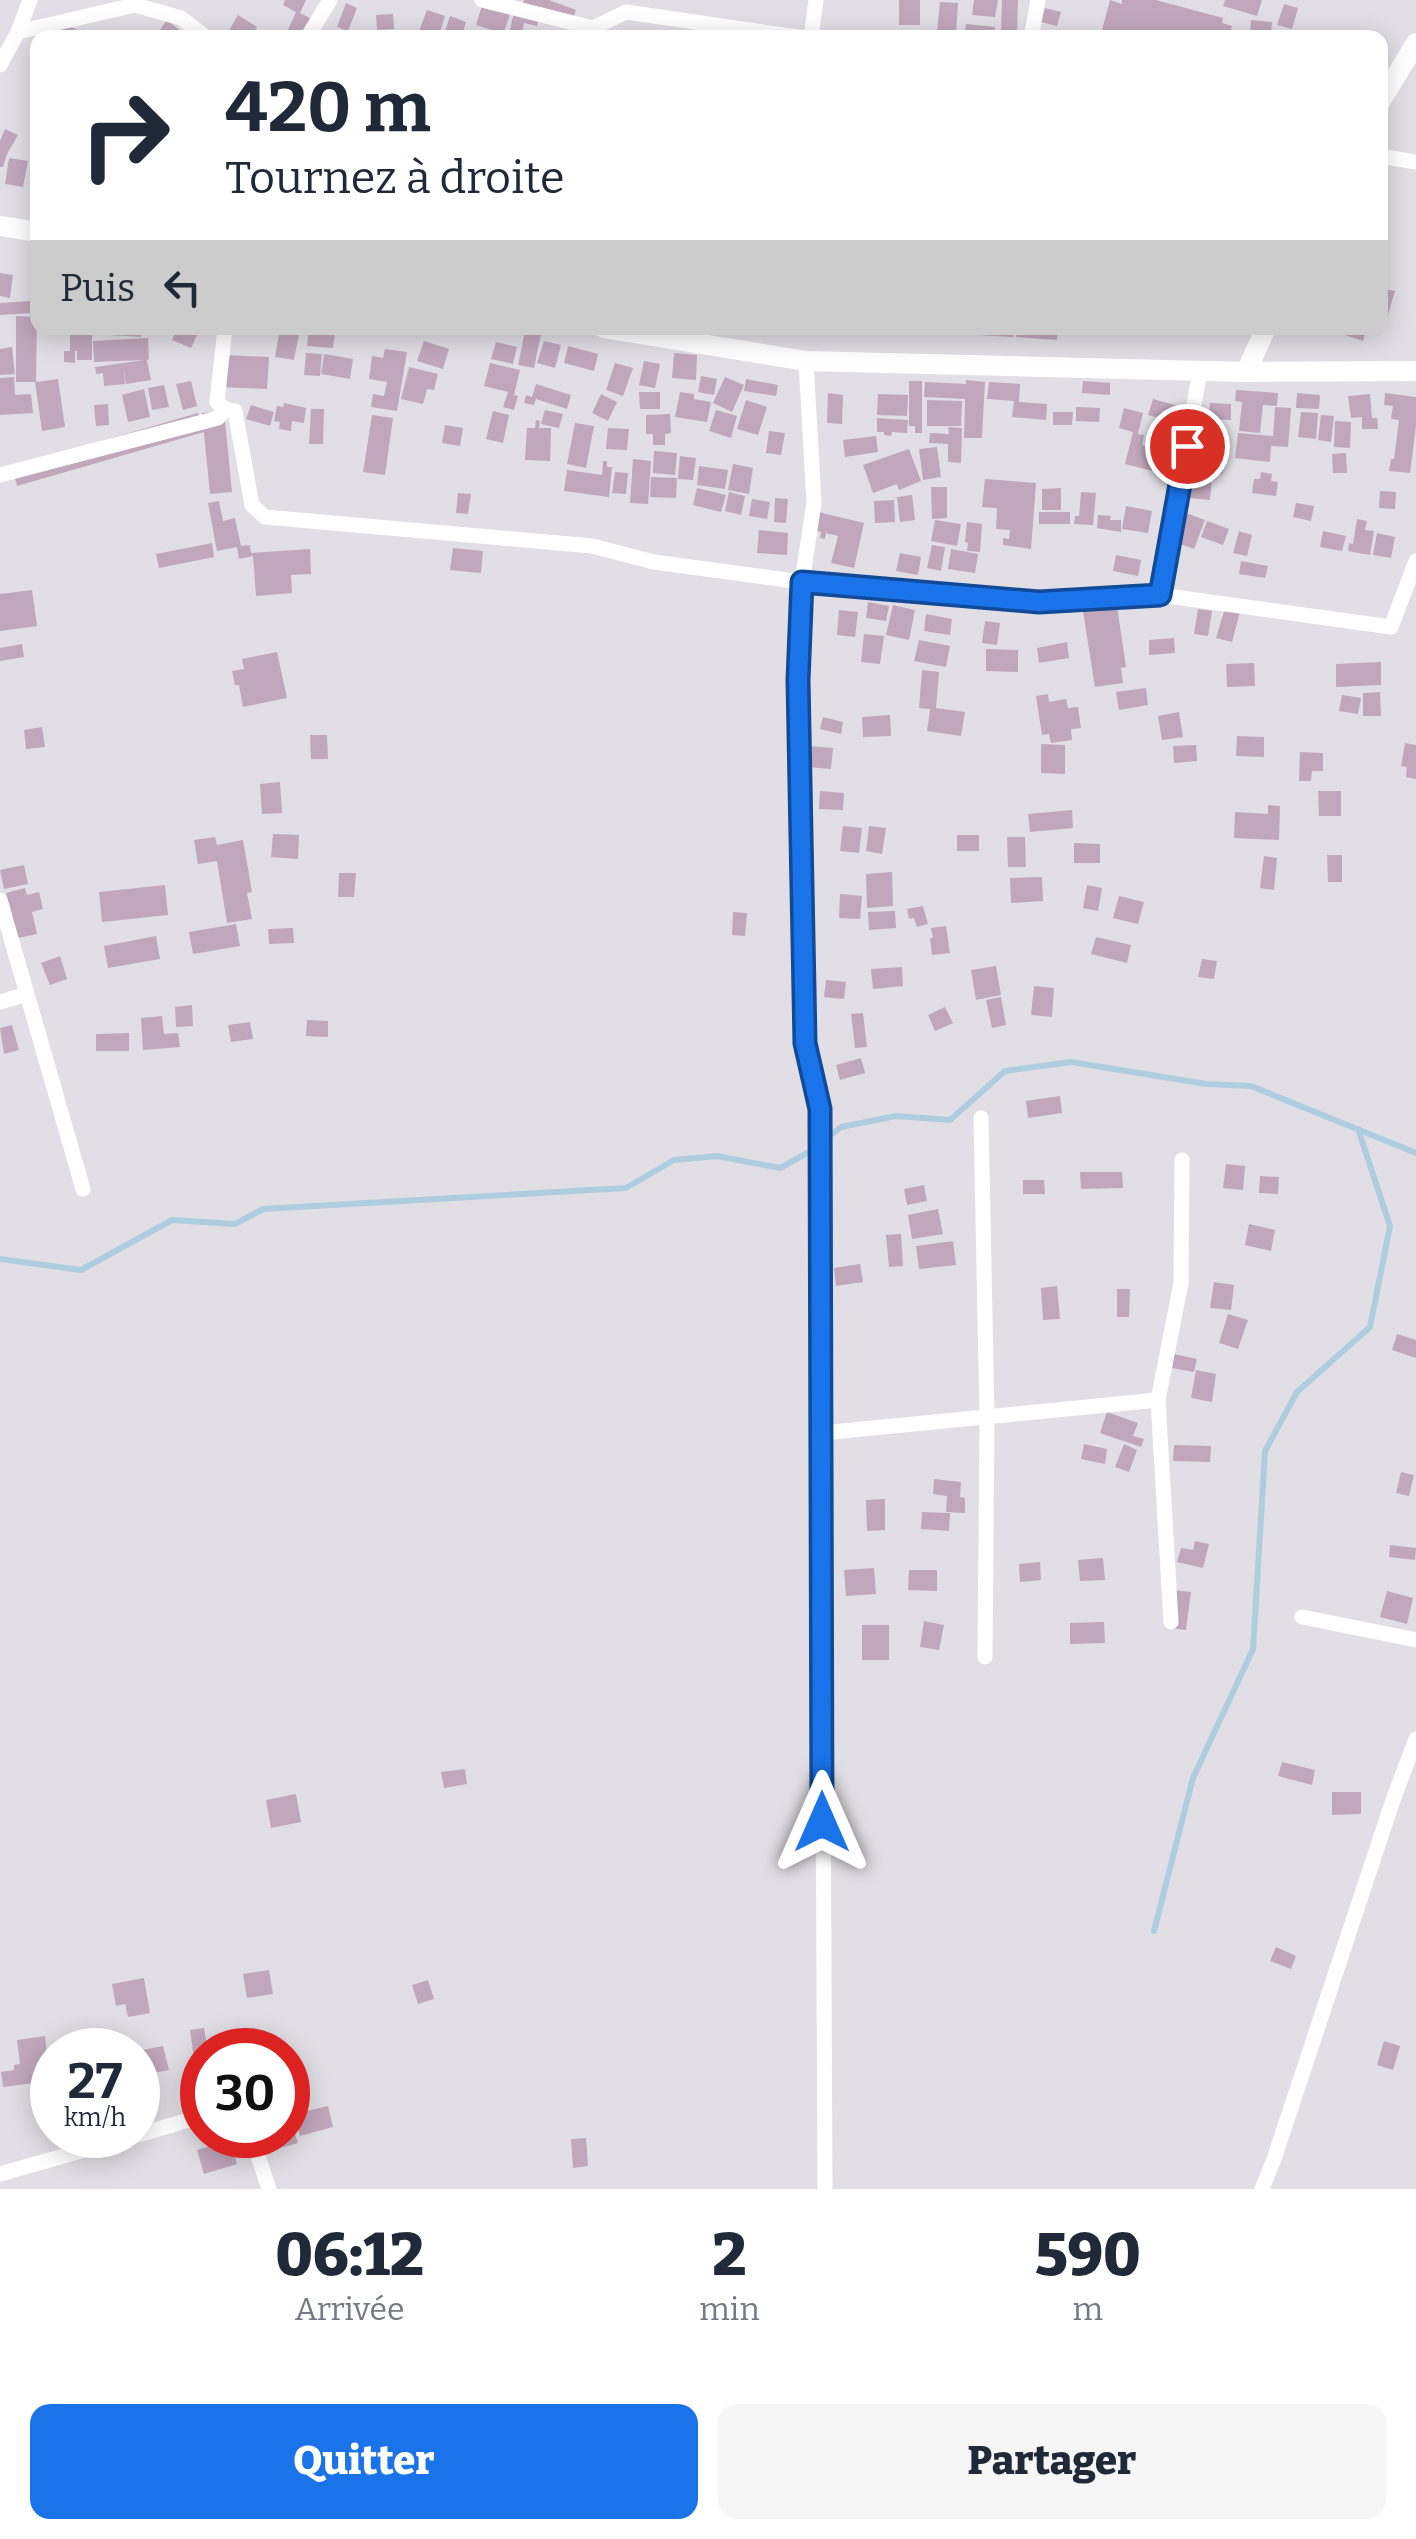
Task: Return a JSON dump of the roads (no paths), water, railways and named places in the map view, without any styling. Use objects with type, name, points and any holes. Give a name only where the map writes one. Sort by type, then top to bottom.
[{"type":"street","points":[[0,65],[30,0]]},
{"type":"street","points":[[312,30],[330,0]]},
{"type":"street","points":[[482,0],[593,28],[626,12],[752,30]]},
{"type":"street","points":[[810,30],[816,0]]},
{"type":"street","points":[[1032,30],[1038,0]]},
{"type":"street","points":[[18,32],[135,5],[181,18],[197,30]]},
{"type":"street","points":[[1388,89],[1416,43]]},
{"type":"street","points":[[1388,157],[1416,162]]},
{"type":"street","points":[[0,226],[30,231]]},
{"type":"street","points":[[224,335],[217,402],[235,411],[252,504],[265,517],[592,546],[654,562],[802,582],[1039,602],[1160,595],[1391,626],[1416,562]]},
{"type":"street","points":[[646,335],[806,361],[1246,372],[1416,370]]},
{"type":"street","points":[[1246,372],[1263,335]]},
{"type":"street","points":[[806,361],[814,503],[802,582],[798,680],[805,1043],[820,1109],[825,2189]]},
{"type":"street","points":[[1160,595],[1200,371]]},
{"type":"street","points":[[0,476],[218,418],[225,409]]},
{"type":"street","points":[[0,900],[83,1189]]},
{"type":"street","points":[[0,1002],[26,994]]},
{"type":"street","points":[[981,1118],[987,1417],[985,1657]]},
{"type":"street","points":[[1171,1622],[1158,1400],[1181,1283],[1182,1160]]},
{"type":"street","points":[[822,1434],[1158,1400]]},
{"type":"street","points":[[1302,1616],[1416,1640]]},
{"type":"street","points":[[1262,2189],[1416,1739]]},
{"type":"street","points":[[0,2174],[56,2158]]},
{"type":"street","points":[[259,2158],[269,2189]]},
{"type":"waterway","points":[[0,1259],[81,1270],[172,1220],[235,1224],[263,1209],[626,1188],[674,1160],[717,1156],[780,1168],[811,1151],[841,1127],[896,1116],[950,1120],[1005,1071],[1071,1062],[1206,1084],[1251,1086],[1416,1153]]},
{"type":"waterway","points":[[1154,1931],[1193,1778],[1253,1649],[1265,1451],[1297,1392],[1370,1327],[1390,1226],[1358,1129]]}]
